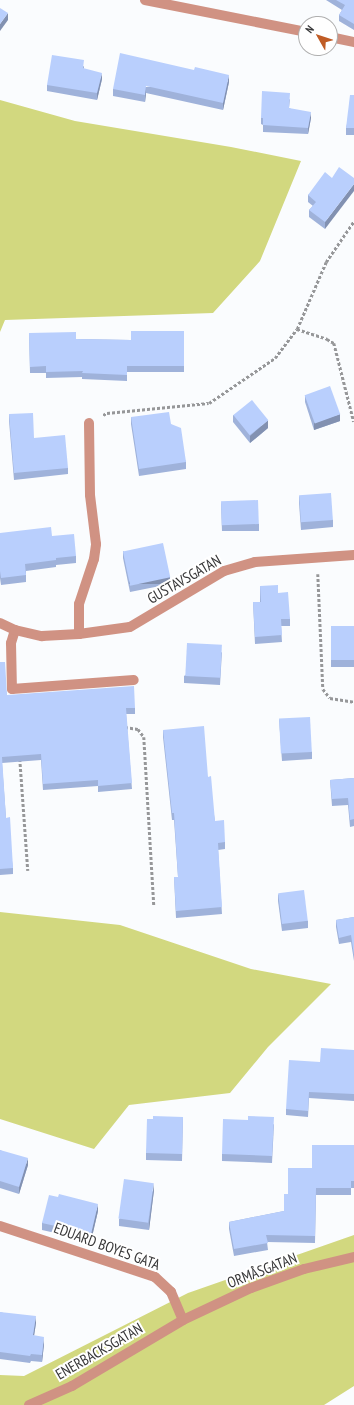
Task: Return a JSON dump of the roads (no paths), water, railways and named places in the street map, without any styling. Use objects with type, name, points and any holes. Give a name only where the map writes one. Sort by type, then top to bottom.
[{"type":"street","points":[[145,0],[298,30]]},
{"type":"street","points":[[338,39],[354,42]]},
{"type":"street","points":[[79,634],[79,604],[94,559],[96,544],[90,495],[89,423]]},
{"type":"street","name":"GUSTAVSGATAN","points":[[0,623],[15,630],[42,636],[79,634],[130,627],[171,604],[224,571],[255,562],[354,554]]},
{"type":"street","points":[[15,630],[11,643],[12,689],[134,680]]},
{"type":"street","name":"EDUARD BOYES GATA","points":[[0,1226],[155,1277],[171,1292],[183,1320]]},
{"type":"street","name":"ORMÅSGATAN","points":[[183,1320],[251,1288],[304,1269],[354,1256]]},
{"type":"street","name":"ENERBACKSGATAN","points":[[28,1405],[72,1386],[183,1320]]}]
